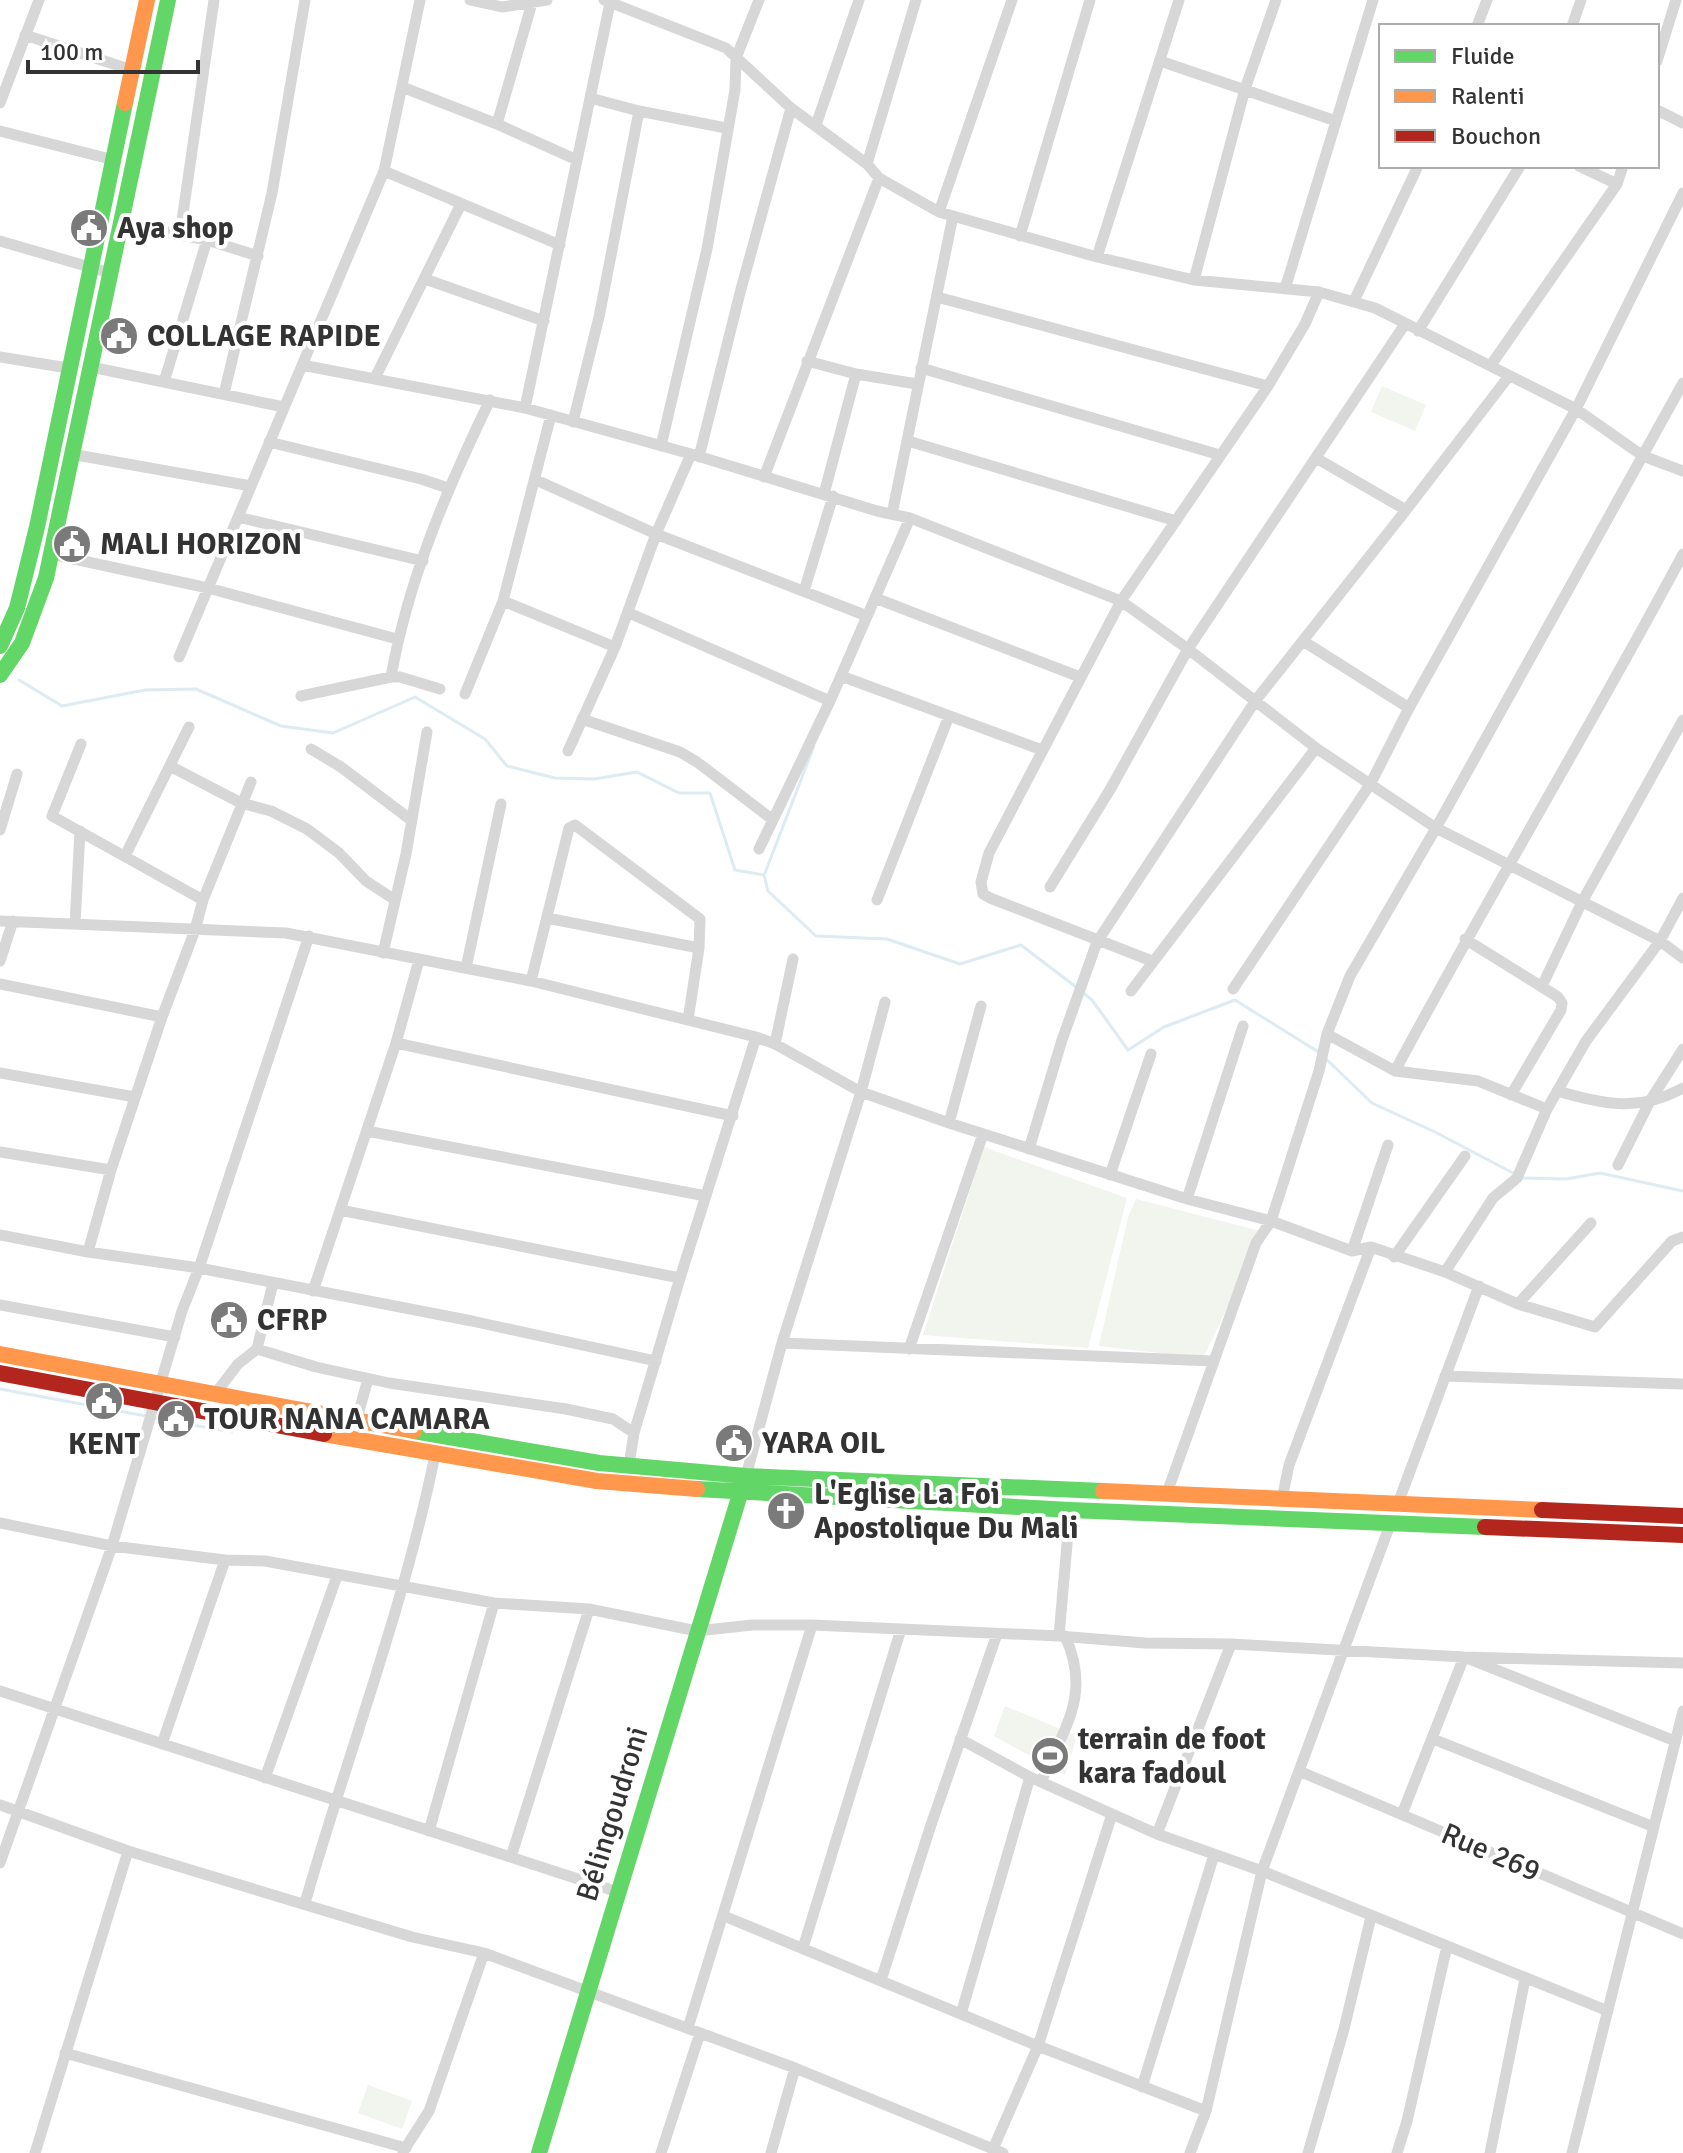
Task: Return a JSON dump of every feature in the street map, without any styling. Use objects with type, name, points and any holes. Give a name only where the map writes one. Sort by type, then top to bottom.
[{"type":"main road","points":[[0,646],[17,608],[37,527],[147,0]]},
{"type":"main road","points":[[0,675],[22,643],[51,554],[168,0]]},
{"type":"main road","points":[[0,1354],[356,1422],[522,1451],[629,1465],[746,1476],[1683,1516]]},
{"type":"main road","points":[[0,1373],[435,1455],[597,1481],[1070,1510],[1683,1535]]},
{"type":"main road","name":"Bélingoudroni","points":[[539,2153],[746,1476]]},
{"type":"street","points":[[0,103],[39,0]]},
{"type":"street","points":[[180,234],[214,0]]},
{"type":"street","points":[[224,394],[272,193],[305,0]]},
{"type":"street","points":[[179,657],[384,171],[420,0]]},
{"type":"street","points":[[470,0],[502,7],[547,0]]},
{"type":"street","points":[[661,446],[707,249],[735,90],[736,58],[759,0]]},
{"type":"street","points":[[816,125],[859,0]]},
{"type":"street","points":[[867,164],[916,0]]},
{"type":"street","points":[[939,212],[1012,0]]},
{"type":"street","points":[[1020,236],[1090,0]]},
{"type":"street","points":[[1097,257],[1179,0]]},
{"type":"street","points":[[1194,280],[1245,89],[1276,0]]},
{"type":"street","points":[[1285,289],[1373,0]]},
{"type":"street","points":[[1478,24],[1487,0]]},
{"type":"street","points":[[1573,24],[1581,0]]},
{"type":"street","points":[[1659,55],[1676,0]]},
{"type":"street","points":[[525,408],[607,2],[726,48],[791,108],[867,164],[879,178],[939,212],[1097,257],[1194,280],[1319,292],[1375,308],[1576,409],[1643,456],[1683,471]]},
{"type":"street","points":[[497,124],[532,3]]},
{"type":"street","points":[[25,35],[132,70]]},
{"type":"street","points":[[1160,61],[1336,121]]},
{"type":"street","points":[[402,87],[497,124],[577,160]]},
{"type":"street","points":[[590,98],[726,128]]},
{"type":"street","points":[[568,751],[629,613],[656,534],[695,456],[791,108]]},
{"type":"street","points":[[573,422],[599,317],[639,111]]},
{"type":"street","points":[[1659,111],[1683,123]]},
{"type":"street","points":[[0,131],[114,160]]},
{"type":"street","points":[[1354,301],[1417,168]]},
{"type":"street","points":[[1418,331],[1519,168]]},
{"type":"street","points":[[1583,168],[1617,184]]},
{"type":"street","points":[[1491,365],[1617,184],[1622,168]]},
{"type":"street","points":[[384,171],[560,245]]},
{"type":"street","points":[[764,477],[879,178]]},
{"type":"street","points":[[1233,989],[1371,783],[1409,708],[1576,409],[1683,193]]},
{"type":"street","points":[[375,378],[461,204]]},
{"type":"street","points":[[375,378],[461,204]]},
{"type":"street","points":[[892,514],[953,216]]},
{"type":"street","points":[[119,223],[207,240],[258,256]]},
{"type":"street","points":[[164,382],[207,240]]},
{"type":"street","points":[[0,241],[110,273]]},
{"type":"street","points":[[425,279],[544,321]]},
{"type":"street","points":[[1152,961],[990,898],[981,890],[989,853],[1121,601],[1268,386],[1305,324],[1319,292]]},
{"type":"street","points":[[937,297],[1268,386]]},
{"type":"street","points":[[1050,887],[1111,788],[1188,649],[1405,324]]},
{"type":"street","points":[[0,357],[68,368]]},
{"type":"street","points":[[807,361],[856,374],[917,384]]},
{"type":"street","points":[[302,365],[490,400],[661,446],[910,518],[1121,601],[1316,748],[1436,828],[1660,941],[1683,958]]},
{"type":"street","points":[[91,367],[284,407]]},
{"type":"street","points":[[921,368],[1220,455]]},
{"type":"street","points":[[804,591],[856,374]]},
{"type":"street","points":[[1029,1149],[1097,942],[1256,700],[1509,376]]},
{"type":"street","points":[[1167,1493],[1256,1243],[1271,1221],[1319,1071],[1327,1034],[1350,976],[1436,828],[1683,383]]},
{"type":"street","points":[[391,677],[397,639],[448,488],[490,400]]},
{"type":"street","points":[[465,694],[503,601],[551,415]]},
{"type":"street","points":[[908,441],[1176,521]]},
{"type":"street","points":[[269,442],[448,488]]},
{"type":"street","points":[[71,454],[251,486]]},
{"type":"street","points":[[1316,458],[1406,510]]},
{"type":"street","points":[[536,480],[656,534],[867,616]]},
{"type":"street","points":[[238,517],[423,561]]},
{"type":"street","points":[[759,849],[830,701],[910,518]]},
{"type":"street","points":[[51,554],[208,588],[397,639]]},
{"type":"street","points":[[1395,1071],[1465,939],[1623,665],[1683,554]]},
{"type":"street","points":[[875,598],[1080,677]]},
{"type":"street","points":[[503,601],[615,647]]},
{"type":"street","points":[[629,613],[830,701]]},
{"type":"street","points":[[1303,641],[1409,708]]},
{"type":"street","points":[[841,676],[1042,750]]},
{"type":"street","points":[[301,696],[391,677],[440,689]]},
{"type":"street","points":[[877,900],[949,716]]},
{"type":"street","points":[[582,719],[680,752],[773,820]]},
{"type":"street","points":[[1542,986],[1582,902],[1683,720]]},
{"type":"street","points":[[125,856],[189,727]]},
{"type":"street","points":[[383,953],[427,732]]},
{"type":"street","points":[[81,744],[52,816],[203,900]]},
{"type":"street","points":[[1131,991],[1316,748]]},
{"type":"street","points":[[311,749],[341,767],[411,820]]},
{"type":"street","points":[[170,766],[241,803],[271,811],[307,829],[339,853],[366,881],[395,900]]},
{"type":"street","points":[[0,830],[17,774]]},
{"type":"street","points":[[88,1252],[111,1170],[162,1017],[203,900],[251,782]]},
{"type":"street","points":[[466,968],[501,804]]},
{"type":"street","points":[[531,981],[569,828],[575,825],[700,919],[699,948],[688,1020]]},
{"type":"street","points":[[75,924],[80,831]]},
{"type":"street","points":[[1445,1272],[1493,1198],[1518,1174],[1547,1109],[1586,1041],[1660,941],[1683,898]]},
{"type":"street","points":[[547,918],[699,948]]},
{"type":"street","points":[[0,921],[309,936],[531,981],[756,1037],[775,1044],[861,1092],[949,1123],[1187,1199],[1271,1221],[1352,1251],[1371,1247],[1445,1272],[1518,1304],[1595,1327],[1672,1241],[1683,1237]]},
{"type":"street","points":[[0,961],[13,921]]},
{"type":"street","points":[[0,1863],[112,1546],[175,1337],[309,936]]},
{"type":"street","points":[[1465,939],[1542,986],[1562,1003],[1561,1010],[1511,1095]]},
{"type":"street","points":[[775,1044],[793,959]]},
{"type":"street","points":[[313,1291],[396,1043],[419,960]]},
{"type":"street","points":[[0,984],[162,1017]]},
{"type":"street","points":[[746,1476],[782,1343],[861,1092],[885,1002]]},
{"type":"street","points":[[949,1123],[981,1006]]},
{"type":"street","points":[[1187,1199],[1243,1026]]},
{"type":"street","points":[[1327,1034],[1395,1071],[1478,1081],[1547,1109]]},
{"type":"street","points":[[629,1465],[634,1433],[756,1037]]},
{"type":"street","points":[[396,1043],[733,1116]]},
{"type":"street","points":[[1618,1165],[1650,1101],[1683,1049]]},
{"type":"street","points":[[1110,1175],[1151,1054]]},
{"type":"street","points":[[0,1073],[135,1097]]},
{"type":"street","points":[[1557,1091],[1602,1104],[1635,1105],[1683,1088]]},
{"type":"street","points":[[367,1131],[706,1196]]},
{"type":"street","points":[[909,1349],[983,1134]]},
{"type":"street","points":[[1352,1251],[1388,1145]]},
{"type":"street","points":[[0,1152],[111,1170]]},
{"type":"street","points":[[1394,1257],[1465,1156]]},
{"type":"street","points":[[340,1210],[680,1278]]},
{"type":"street","points":[[1518,1304],[1591,1223]]},
{"type":"street","points":[[0,1235],[199,1268],[472,1321],[656,1361]]},
{"type":"street","points":[[1282,1499],[1289,1465],[1371,1247]]},
{"type":"street","points":[[215,1395],[238,1364],[257,1349],[273,1283]]},
{"type":"street","points":[[1190,2153],[1206,2111],[1262,1871],[1479,1286]]},
{"type":"street","points":[[0,1305],[175,1337]]},
{"type":"street","points":[[782,1343],[1212,1361]]},
{"type":"street","points":[[257,1349],[368,1379],[613,1419],[634,1433]]},
{"type":"street","points":[[1445,1376],[1683,1384]]},
{"type":"street","points":[[356,1422],[368,1379]]},
{"type":"street","points":[[305,1903],[404,1588],[435,1455]]},
{"type":"street","points":[[961,2014],[1035,1780],[1077,1696],[1076,1667],[1062,1636],[1070,1510]]},
{"type":"street","points":[[0,1523],[112,1546],[225,1560],[265,1561],[494,1603],[589,1609],[697,1631],[752,1625],[812,1625],[1464,1657],[1683,1663]]},
{"type":"street","points":[[162,1744],[225,1560]]},
{"type":"street","points":[[265,1778],[337,1576]]},
{"type":"street","points":[[429,1831],[494,1603]]},
{"type":"street","points":[[511,1857],[589,1609]]},
{"type":"street","points":[[661,2153],[724,1916],[812,1625]]},
{"type":"street","points":[[803,1948],[901,1629]]},
{"type":"street","points":[[881,1980],[997,1634]]},
{"type":"street","points":[[1157,1834],[1231,1644]]},
{"type":"street","points":[[1402,1814],[1464,1657]]},
{"type":"street","points":[[1464,1657],[1675,1741]]},
{"type":"street","points":[[0,1691],[618,1892]]},
{"type":"street","points":[[1572,2153],[1683,1711]]},
{"type":"street","points":[[960,1739],[1035,1780],[1157,1834],[1262,1871],[1608,2011]]},
{"type":"street","points":[[1433,1739],[1654,1827]]},
{"type":"street","name":"Rue 269","points":[[1299,1771],[1683,1934]]},
{"type":"street","points":[[0,1805],[128,1851],[412,1937],[484,1953],[795,2068],[998,2151],[1038,2046],[1112,1814]]},
{"type":"street","points":[[35,2153],[128,1851]]},
{"type":"street","points":[[1142,2087],[1214,1855]]},
{"type":"street","points":[[724,1916],[1038,2046],[1206,2111]]},
{"type":"street","points":[[1308,2153],[1344,2029],[1371,1917]]},
{"type":"street","points":[[1397,2153],[1447,1946]]},
{"type":"street","points":[[65,2053],[404,2150],[429,2111],[484,1953]]},
{"type":"street","points":[[1490,2153],[1525,1979]]},
{"type":"street","points":[[771,2153],[795,2068]]},
{"type":"shaded area","points":[[1382,386],[1426,405],[1415,431],[1371,412]]},
{"type":"shaded area","points":[[984,1147],[1127,1198],[1088,1348],[923,1335]]},
{"type":"shaded area","points":[[1136,1199],[1264,1232],[1203,1358],[1099,1346],[1128,1217]]},
{"type":"shaded area","name":"terrain de foot kara fadoul","points":[[1005,1706],[1077,1736],[1065,1775],[994,1736]]},
{"type":"shaded area","points":[[368,2085],[412,2101],[402,2129],[358,2113]]},
{"type":"waterway","points":[[19,680],[62,706],[145,690],[196,689],[281,726],[333,733],[415,697],[485,739],[507,766],[555,778],[594,779],[637,772],[679,793],[710,793],[735,870],[764,875],[768,891],[816,936],[887,939],[960,964],[1021,945],[1076,987]]},
{"type":"waterway","points":[[765,873],[814,746]]},
{"type":"waterway","points":[[1082,992],[1092,1000],[1128,1050],[1164,1027],[1235,1000],[1320,1053]]},
{"type":"waterway","points":[[1325,1058],[1372,1103],[1515,1174]]},
{"type":"waterway","points":[[1522,1178],[1566,1179],[1600,1173],[1683,1191]]},
{"type":"waterway","points":[[0,1389],[146,1416]]},
{"type":"waterway","points":[[153,1418],[232,1432]]},
{"type":"traffic: fast","points":[[0,675],[22,643],[46,578],[168,0]]},
{"type":"traffic: fast","points":[[0,646],[17,608],[37,527],[125,103]]},
{"type":"traffic: fast","points":[[414,1431],[599,1463],[746,1476],[1103,1491]]},
{"type":"traffic: fast","points":[[539,2153],[744,1481]]},
{"type":"traffic: fast","points":[[697,1489],[1070,1510],[1485,1527]]},
{"type":"traffic: slow","points":[[125,103],[147,0]]},
{"type":"traffic: slow","points":[[0,1354],[414,1431]]},
{"type":"traffic: slow","points":[[324,1434],[597,1481],[697,1489]]},
{"type":"traffic: slow","points":[[1103,1491],[1542,1510]]},
{"type":"traffic: jam","points":[[0,1373],[324,1434]]},
{"type":"traffic: jam","points":[[1542,1510],[1683,1516]]},
{"type":"traffic: jam","points":[[1485,1527],[1683,1535]]},
{"type":"place","name":"Aya shop","points":[[89,228]]},
{"type":"place","name":"COLLAGE RAPIDE","points":[[119,336]]},
{"type":"place","name":"MALI HORIZON","points":[[72,544]]},
{"type":"place","name":"CFRP","points":[[229,1320]]},
{"type":"place","name":"KENT","points":[[104,1401]]},
{"type":"place","name":"TOUR NANA CAMARA","points":[[176,1419]]},
{"type":"place","name":"YARA OIL","points":[[734,1443]]},
{"type":"place","name":"L'Eglise La Foi Apostolique Du Mali","points":[[786,1511]]},
{"type":"place","name":"terrain de foot kara fadoul","points":[[1050,1756]]}]
